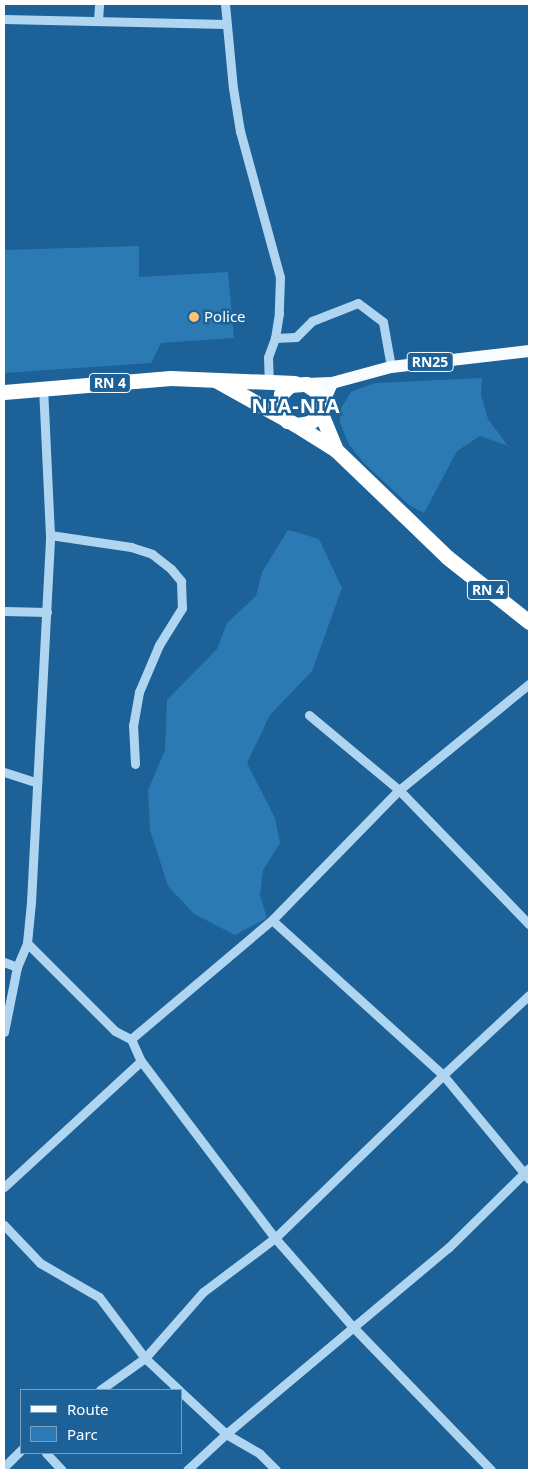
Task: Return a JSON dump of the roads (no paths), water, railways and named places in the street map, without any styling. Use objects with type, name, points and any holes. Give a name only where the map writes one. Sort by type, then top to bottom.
[{"type":"highway","name":"RN 4","points":[[4,392],[170,378],[301,384]]},
{"type":"highway","name":"RN 4","points":[[217,381],[336,450],[447,557],[529,622]]},
{"type":"highway","points":[[301,384],[319,396],[320,409],[309,423],[292,423],[280,411],[279,399],[285,389],[301,384]]},
{"type":"highway","name":"RN 4","points":[[320,409],[336,450]]},
{"type":"main road","name":"RN25","points":[[301,384],[332,383],[391,367],[529,351]]},
{"type":"main road","points":[[320,409],[332,383]]},
{"type":"street","points":[[98,20],[99,4]]},
{"type":"street","points":[[225,4],[240,131],[280,276],[281,298],[275,338],[268,357],[269,382]]},
{"type":"street","points":[[4,19],[226,24]]},
{"type":"street","points":[[275,338],[296,337],[312,321],[358,303],[383,322],[391,367]]},
{"type":"street","points":[[4,1032],[17,966],[26,943],[37,783],[50,535],[43,388]]},
{"type":"street","points":[[50,535],[131,547],[152,554],[171,569],[181,581],[182,608],[159,645],[139,692],[133,725],[134,764]]},
{"type":"street","points":[[4,611],[47,612]]},
{"type":"street","points":[[131,1038],[272,920],[399,790],[529,684]]},
{"type":"street","points":[[309,715],[399,790],[529,924]]},
{"type":"street","points":[[4,772],[37,783]]},
{"type":"street","points":[[187,1470],[226,1434],[448,1248],[527,1173],[443,1075],[272,920]]},
{"type":"street","points":[[26,943],[115,1031],[131,1038],[141,1061],[275,1238],[352,1327],[491,1470]]},
{"type":"street","points":[[4,962],[17,966]]},
{"type":"street","points":[[101,1389],[145,1358],[203,1292],[275,1238],[443,1075],[529,995]]},
{"type":"street","points":[[4,1188],[141,1061]]},
{"type":"street","points":[[4,1225],[40,1263],[98,1297],[145,1358],[178,1389]]},
{"type":"street","points":[[182,1393],[226,1434],[260,1454],[276,1470]]},
{"type":"street","points":[[4,1467],[20,1451]]},
{"type":"street","points":[[47,1454],[62,1470]]},
{"type":"place","name":"Police","points":[[194,317]]},
{"type":"district","name":"NIA-NIA","points":[[296,405]]}]
